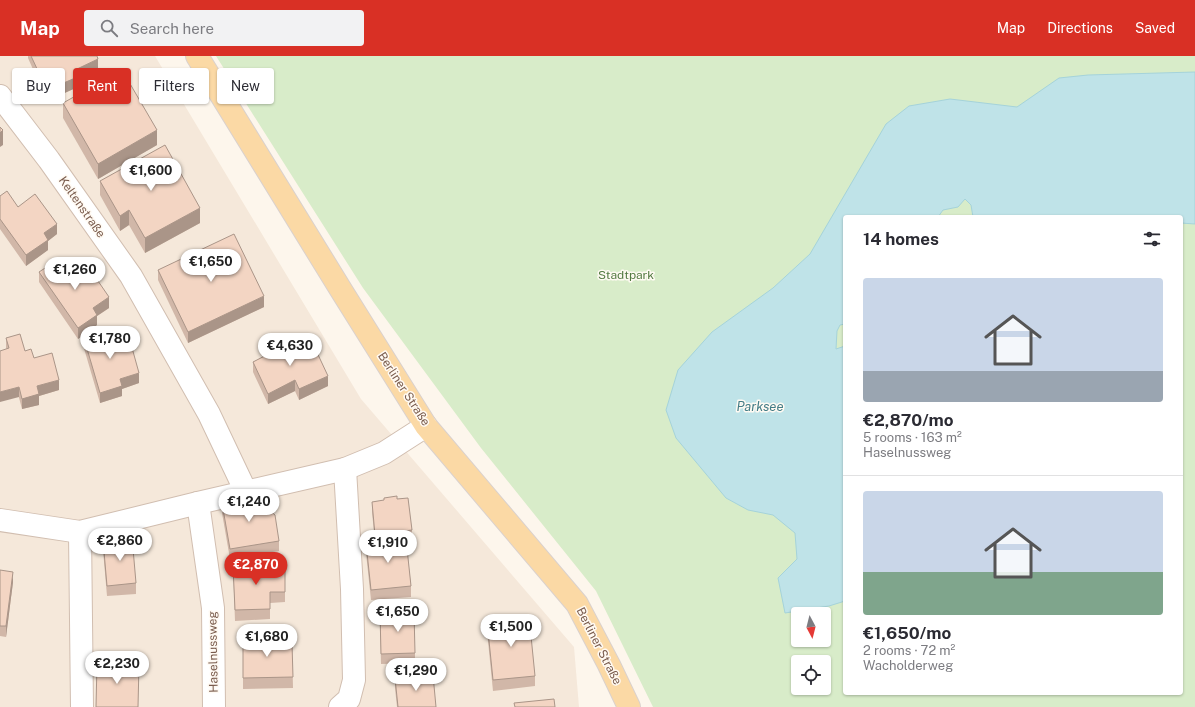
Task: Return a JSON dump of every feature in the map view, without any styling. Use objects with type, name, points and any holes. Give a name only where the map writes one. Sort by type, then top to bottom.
[{"type":"main road","name":"Berliner Straße","points":[[197,56],[426,426],[577,604],[629,707]]},
{"type":"street","name":"Keltenstraße","points":[[0,96],[49,160],[131,276],[209,414],[246,492]]},
{"type":"street","points":[[0,520],[80,532],[345,469],[384,453],[426,426]]},
{"type":"street","points":[[340,707],[349,699],[354,680],[352,589],[345,469]]},
{"type":"street","name":"Haselnussweg","points":[[198,503],[213,608],[214,707]]},
{"type":"street","points":[[80,532],[82,707]]},
{"type":"shaded area","points":[[0,56],[155,56],[162,68],[139,68],[139,104],[184,104],[361,399],[574,647],[579,707],[0,707]]},
{"type":"green space","name":"Stadtpark","points":[[216,56],[1195,56],[1195,707],[653,707],[596,591],[481,448],[363,288],[246,104],[274,104],[274,68],[224,68]]},
{"type":"water","name":"Parksee","points":[[1195,72],[1195,224],[1183,223],[1183,215],[973,215],[971,205],[965,199],[958,207],[943,210],[939,215],[843,215],[843,324],[840,325],[837,331],[836,349],[843,347],[843,602],[823,607],[791,607],[791,612],[785,613],[778,578],[797,559],[795,533],[773,515],[748,510],[726,498],[676,438],[666,410],[678,370],[712,332],[773,288],[810,254],[886,124],[909,106],[950,99],[1017,107],[1059,78],[1088,75]]},
{"type":"building","points":[[31,56],[97,56],[98,59],[79,68],[73,68],[73,79],[65,82],[65,68],[37,68]]},
{"type":"building","points":[[131,85],[139,99],[139,104],[142,104],[157,130],[98,164],[64,104],[73,97],[73,104],[131,104]]},
{"type":"building","points":[[165,145],[200,208],[145,238],[129,210],[120,216],[100,181]]},
{"type":"building","points":[[7,191],[18,207],[35,194],[57,224],[44,233],[48,240],[26,255],[0,219],[0,196]]},
{"type":"building","points":[[234,234],[264,296],[188,332],[158,270]]},
{"type":"building","points":[[59,259],[71,276],[87,265],[109,297],[93,308],[97,315],[78,328],[39,272]]},
{"type":"building","points":[[104,328],[109,344],[129,337],[139,373],[120,379],[122,386],[100,393],[83,335]]},
{"type":"building","points":[[20,334],[25,351],[31,349],[34,358],[52,353],[59,380],[37,386],[39,394],[22,399],[19,387],[0,392],[0,351],[9,348],[6,338]]},
{"type":"building","points":[[289,340],[296,353],[313,344],[328,376],[299,389],[295,380],[268,394],[253,362],[280,348],[278,345]]},
{"type":"building","points":[[253,496],[275,515],[279,541],[230,549],[222,503]]},
{"type":"building","points":[[397,496],[397,499],[408,498],[412,530],[375,535],[372,502]]},
{"type":"building","points":[[132,537],[136,583],[107,586],[103,540]]},
{"type":"building","points":[[406,539],[411,586],[371,590],[366,543]]},
{"type":"building","points":[[268,565],[268,570],[285,569],[285,592],[270,592],[270,609],[235,610],[233,566]]},
{"type":"building","points":[[0,570],[13,572],[6,626],[0,626]]},
{"type":"building","points":[[414,612],[415,653],[381,654],[380,613]]},
{"type":"building","points":[[529,616],[535,676],[493,680],[487,621]]},
{"type":"building","points":[[277,636],[277,645],[292,644],[293,677],[243,678],[243,637]]},
{"type":"building","points":[[97,663],[139,664],[138,707],[96,707]]},
{"type":"building","points":[[433,675],[436,707],[398,707],[395,678]]},
{"type":"building","points":[[554,699],[555,707],[515,707],[514,703]]}]
